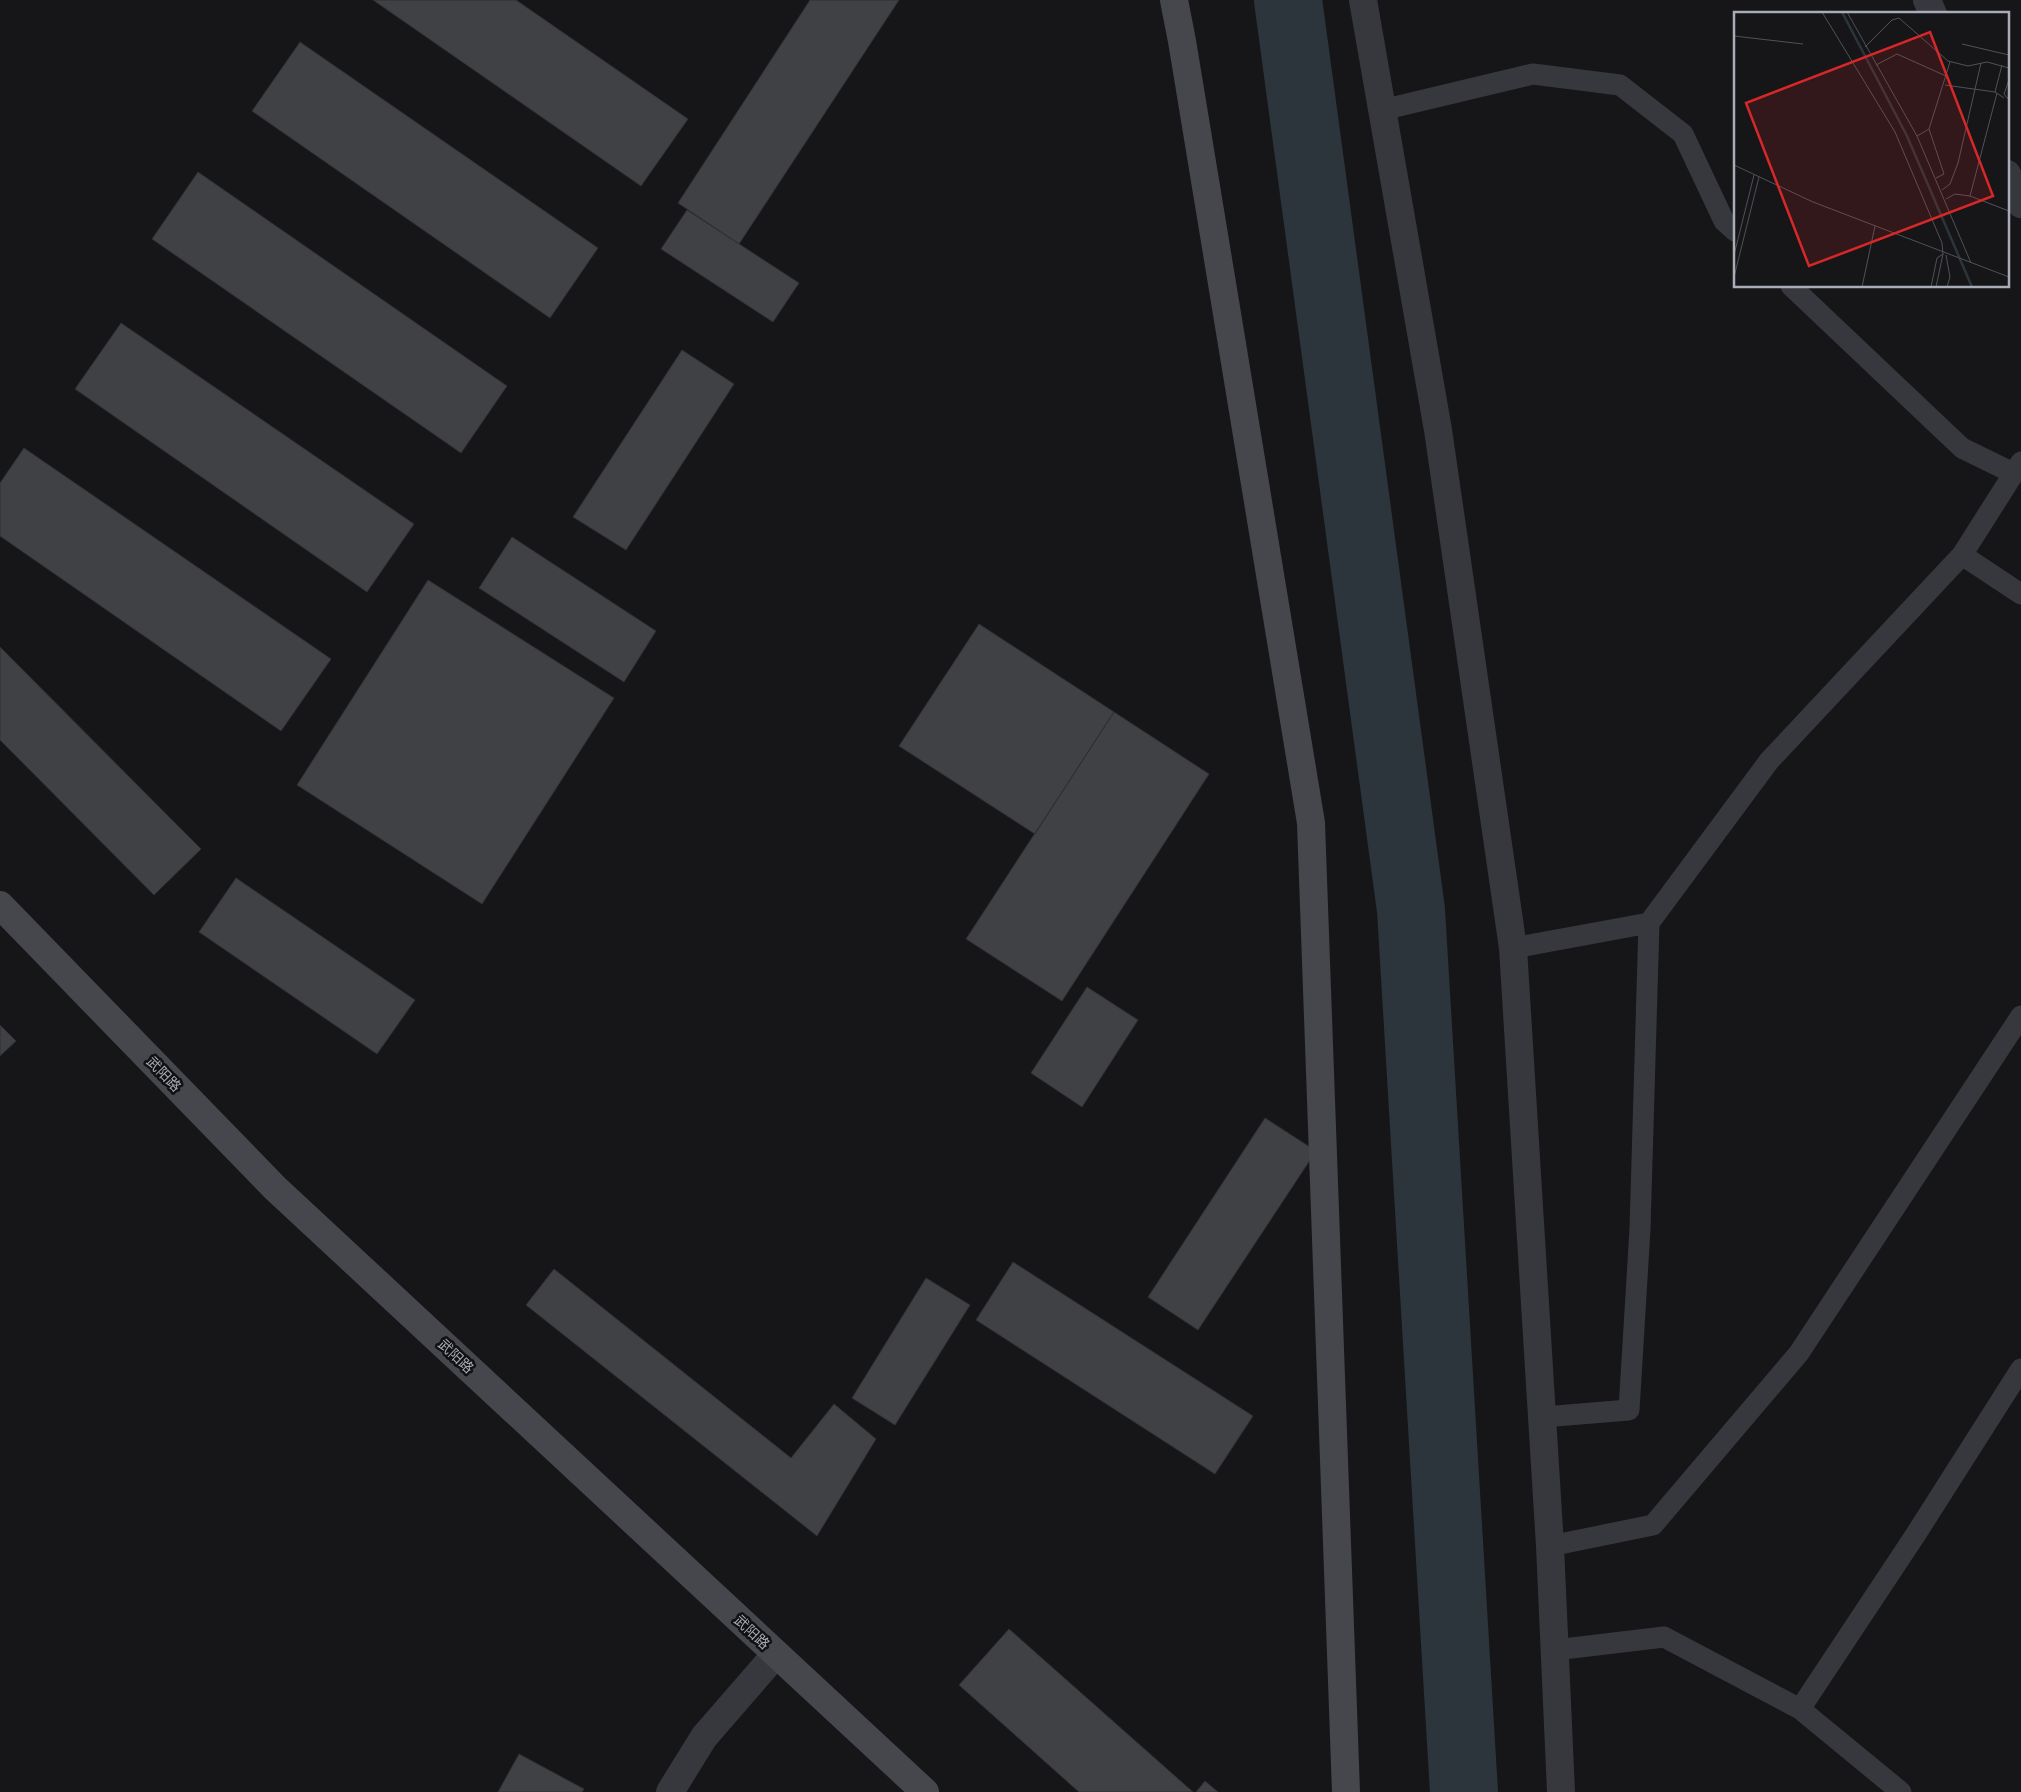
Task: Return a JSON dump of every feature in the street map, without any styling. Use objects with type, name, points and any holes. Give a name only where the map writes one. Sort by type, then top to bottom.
[{"type":"street","points":[[1174,0],[1312,823],[1346,1792]]},
{"type":"street","points":[[1363,0],[1438,430],[1514,948],[1543,1417],[1561,1792]]},
{"type":"street","points":[[1927,0],[1933,12]]},
{"type":"street","points":[[2008,176],[2021,204]]},
{"type":"street","name":"武阳路","points":[[0,905],[275,1188],[925,1792]]},
{"type":"street","points":[[670,1792],[704,1737],[776,1654]]},
{"type":"lane","points":[[1382,110],[1533,74],[1620,85],[1682,134],[1724,221],[1734,230]]},
{"type":"lane","points":[[1543,1417],[1629,1410],[1640,1229],[1649,923],[1769,761],[1962,555],[2017,467],[1962,448],[1793,288]]},
{"type":"lane","points":[[1962,555],[2021,594]]},
{"type":"lane","points":[[1514,948],[1649,923]]},
{"type":"lane","points":[[1550,1546],[1653,1524],[1799,1354],[2021,1016]]},
{"type":"lane","points":[[1800,1709],[1916,1534],[2021,1369]]},
{"type":"lane","points":[[1555,1650],[1664,1637],[1800,1709],[1901,1792]]},
{"type":"building","points":[[373,0],[516,0],[688,119],[641,186]]},
{"type":"building","points":[[810,0],[899,0],[739,244],[678,203]]},
{"type":"building","points":[[300,42],[598,248],[550,318],[252,111]]},
{"type":"building","points":[[198,172],[507,386],[461,453],[152,239]]},
{"type":"building","points":[[687,210],[799,283],[773,322],[661,249]]},
{"type":"building","points":[[121,323],[414,524],[367,592],[75,389]]},
{"type":"building","points":[[682,350],[734,384],[626,550],[573,517]]},
{"type":"building","points":[[24,448],[331,659],[281,731],[0,536],[0,483]]},
{"type":"building","points":[[512,537],[656,631],[624,682],[479,588]]},
{"type":"building","points":[[428,580],[614,698],[482,904],[297,785]]},
{"type":"building","points":[[979,624],[1114,712],[1035,834],[899,746]]},
{"type":"building","points":[[0,647],[201,849],[154,895],[0,740]]},
{"type":"building","points":[[1114,712],[1209,774],[1062,1001],[966,939]]},
{"type":"building","points":[[236,878],[415,1000],[377,1054],[199,932]]},
{"type":"building","points":[[1087,987],[1138,1020],[1082,1107],[1031,1073]]},
{"type":"building","points":[[0,1025],[16,1041],[0,1056]]},
{"type":"building","points":[[1265,1118],[1316,1151],[1198,1330],[1148,1297]]},
{"type":"building","points":[[1013,1262],[1253,1416],[1215,1474],[976,1320]]},
{"type":"building","points":[[554,1269],[791,1458],[834,1404],[876,1439],[817,1536],[526,1305]]},
{"type":"building","points":[[926,1278],[970,1305],[895,1425],[852,1398]]},
{"type":"building","points":[[1009,1629],[1193,1792],[1079,1792],[959,1685]]},
{"type":"building","points":[[519,1754],[584,1789],[582,1792],[498,1792]]},
{"type":"building","points":[[1205,1781],[1218,1792],[1196,1792]]},
{"type":"waterway","points":[[1288,0],[1411,910],[1464,1792]]}]
